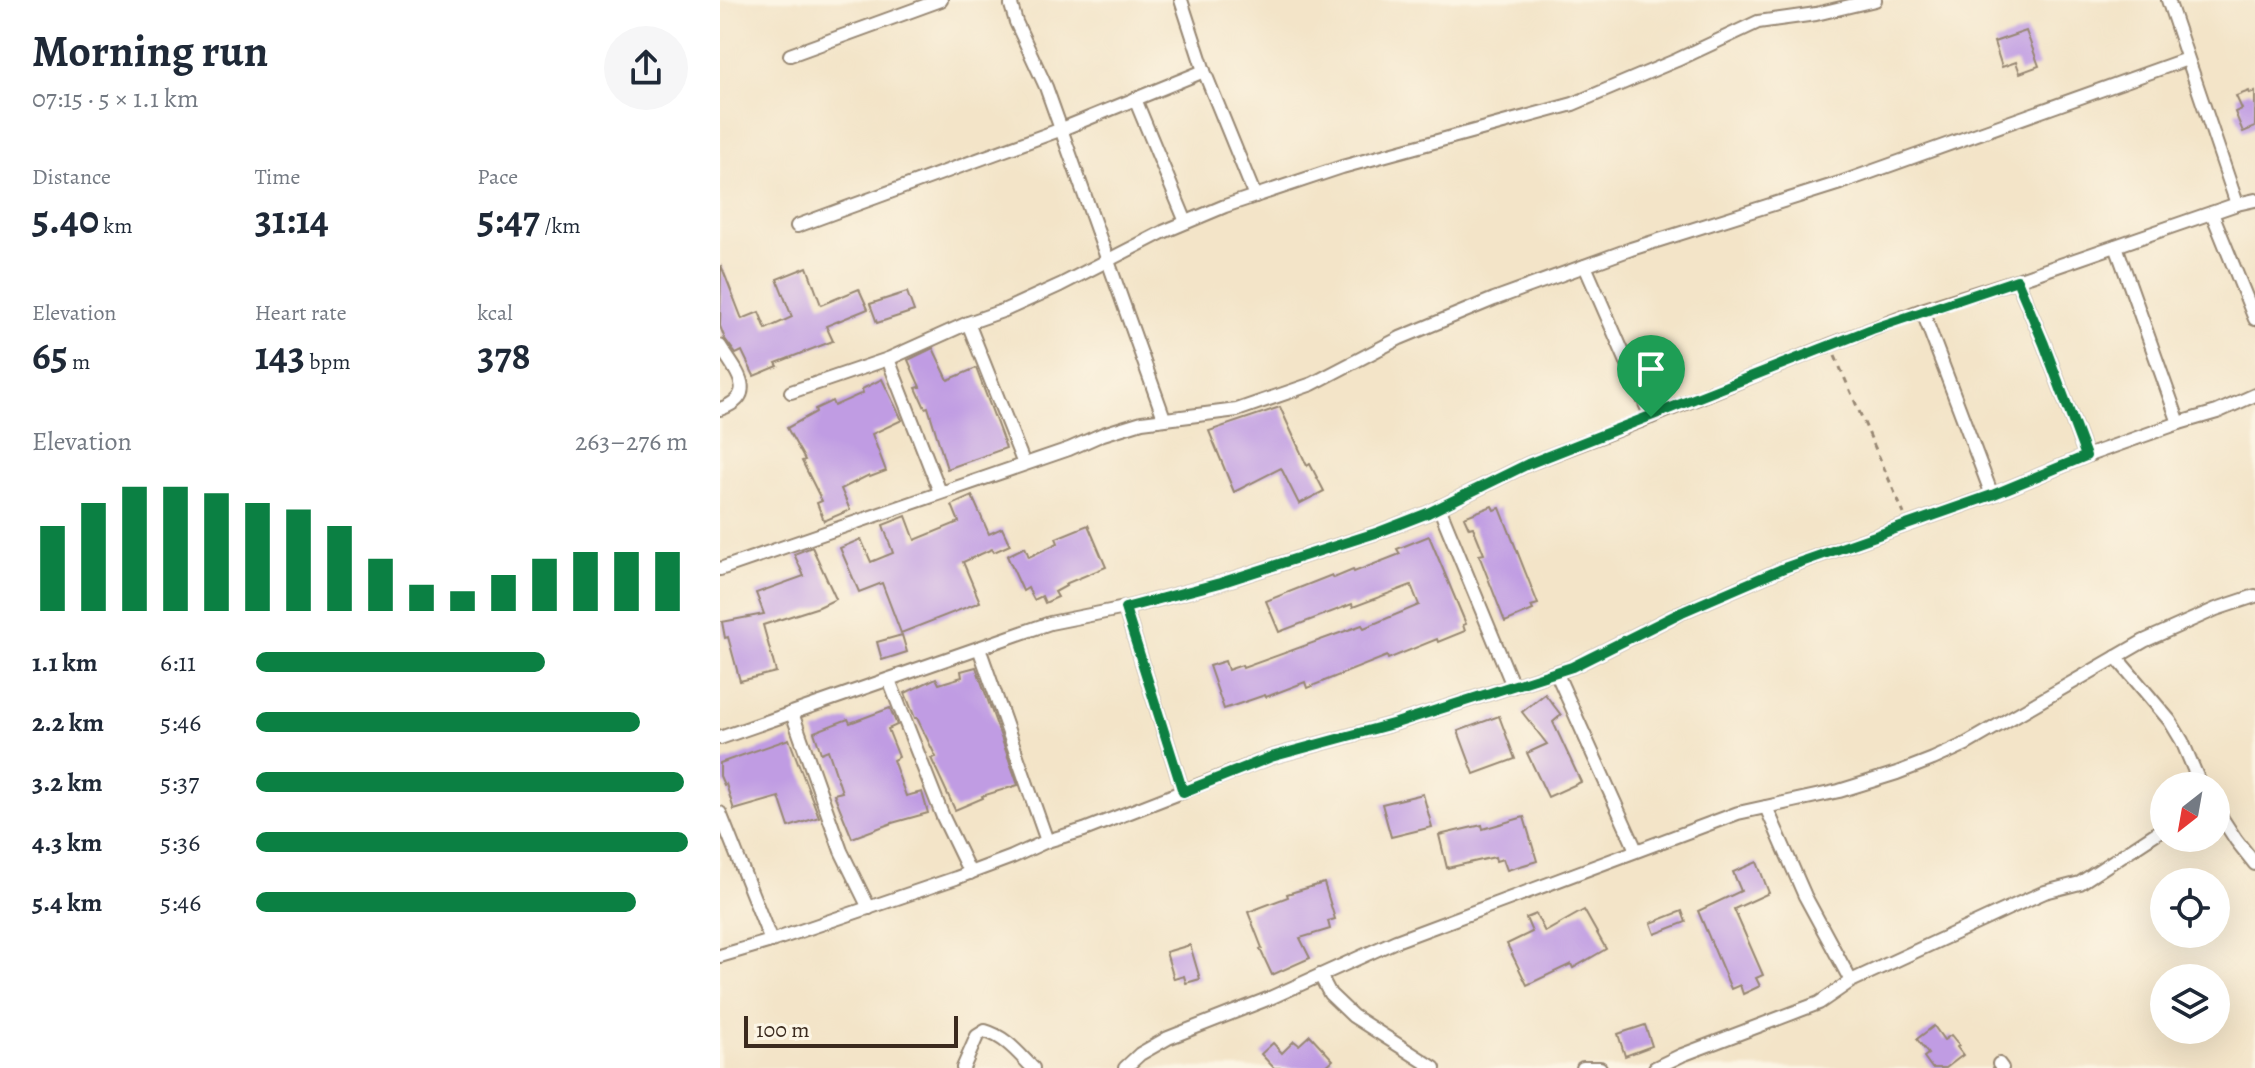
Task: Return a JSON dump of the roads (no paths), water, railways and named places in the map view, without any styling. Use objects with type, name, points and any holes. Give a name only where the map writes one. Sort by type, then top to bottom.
[{"type":"street","points":[[790,55],[941,0]]},
{"type":"street","points":[[1012,0],[1016,22],[1062,129],[1164,418]]},
{"type":"street","points":[[1181,0],[1204,71],[1255,196]]},
{"type":"street","points":[[1810,0],[1816,14]]},
{"type":"street","points":[[791,392],[888,359],[1033,298],[1163,232],[1255,196],[1342,167],[1573,104],[1758,22],[1816,14],[1875,0]]},
{"type":"street","points":[[2168,0],[2237,204]]},
{"type":"street","points":[[720,569],[1116,430],[1164,418],[1237,410],[1312,384],[1400,338],[1494,299],[1783,199],[1840,183],[2187,59]]},
{"type":"street","points":[[797,226],[1062,129],[1204,71]]},
{"type":"street","points":[[1135,99],[1186,222]]},
{"type":"street","points":[[720,738],[1050,623],[1125,608],[1280,565],[1379,532],[1528,464],[1922,310],[2255,200]]},
{"type":"street","points":[[2212,213],[2255,319]]},
{"type":"street","points":[[2116,246],[2179,423]]},
{"type":"street","points":[[1585,266],[1651,417]]},
{"type":"street","points":[[2017,280],[2086,456]]},
{"type":"street","points":[[1922,310],[1992,495]]},
{"type":"street","points":[[968,323],[1024,464]]},
{"type":"street","points":[[720,346],[742,378],[742,386],[738,398],[720,409]]},
{"type":"street","points":[[888,359],[940,492]]},
{"type":"street","points":[[720,956],[970,873],[1271,757],[1396,723],[1572,667],[1682,612],[1784,568],[1992,495],[2086,456],[2217,412],[2255,395]]},
{"type":"street","points":[[1439,507],[1513,686]]},
{"type":"street","points":[[1125,1068],[1140,1054],[1168,1038],[1270,998],[1396,941],[1738,813],[1839,791],[1933,759],[1966,744],[2144,641],[2216,609],[2255,596]]},
{"type":"street","points":[[1125,608],[1183,792]]},
{"type":"street","points":[[979,648],[1047,841]]},
{"type":"street","points":[[2116,657],[2170,721],[2194,772]]},
{"type":"street","points":[[1556,672],[1636,850]]},
{"type":"street","points":[[889,680],[943,817],[970,873]]},
{"type":"street","points":[[792,713],[841,851],[869,908]]},
{"type":"street","points":[[1766,807],[1805,896],[1851,981]]},
{"type":"street","points":[[720,813],[771,941]]},
{"type":"street","points":[[2230,831],[2255,864]]},
{"type":"street","points":[[1655,1068],[1819,1003],[1851,981],[2020,903],[2045,892],[2080,883],[2150,837]]},
{"type":"street","points":[[1320,975],[1330,994],[1353,1016],[1434,1068]]},
{"type":"street","points":[[963,1068],[977,1036],[985,1031],[1009,1043],[1033,1068]]},
{"type":"street","points":[[1583,1068],[1600,1068]]}]
